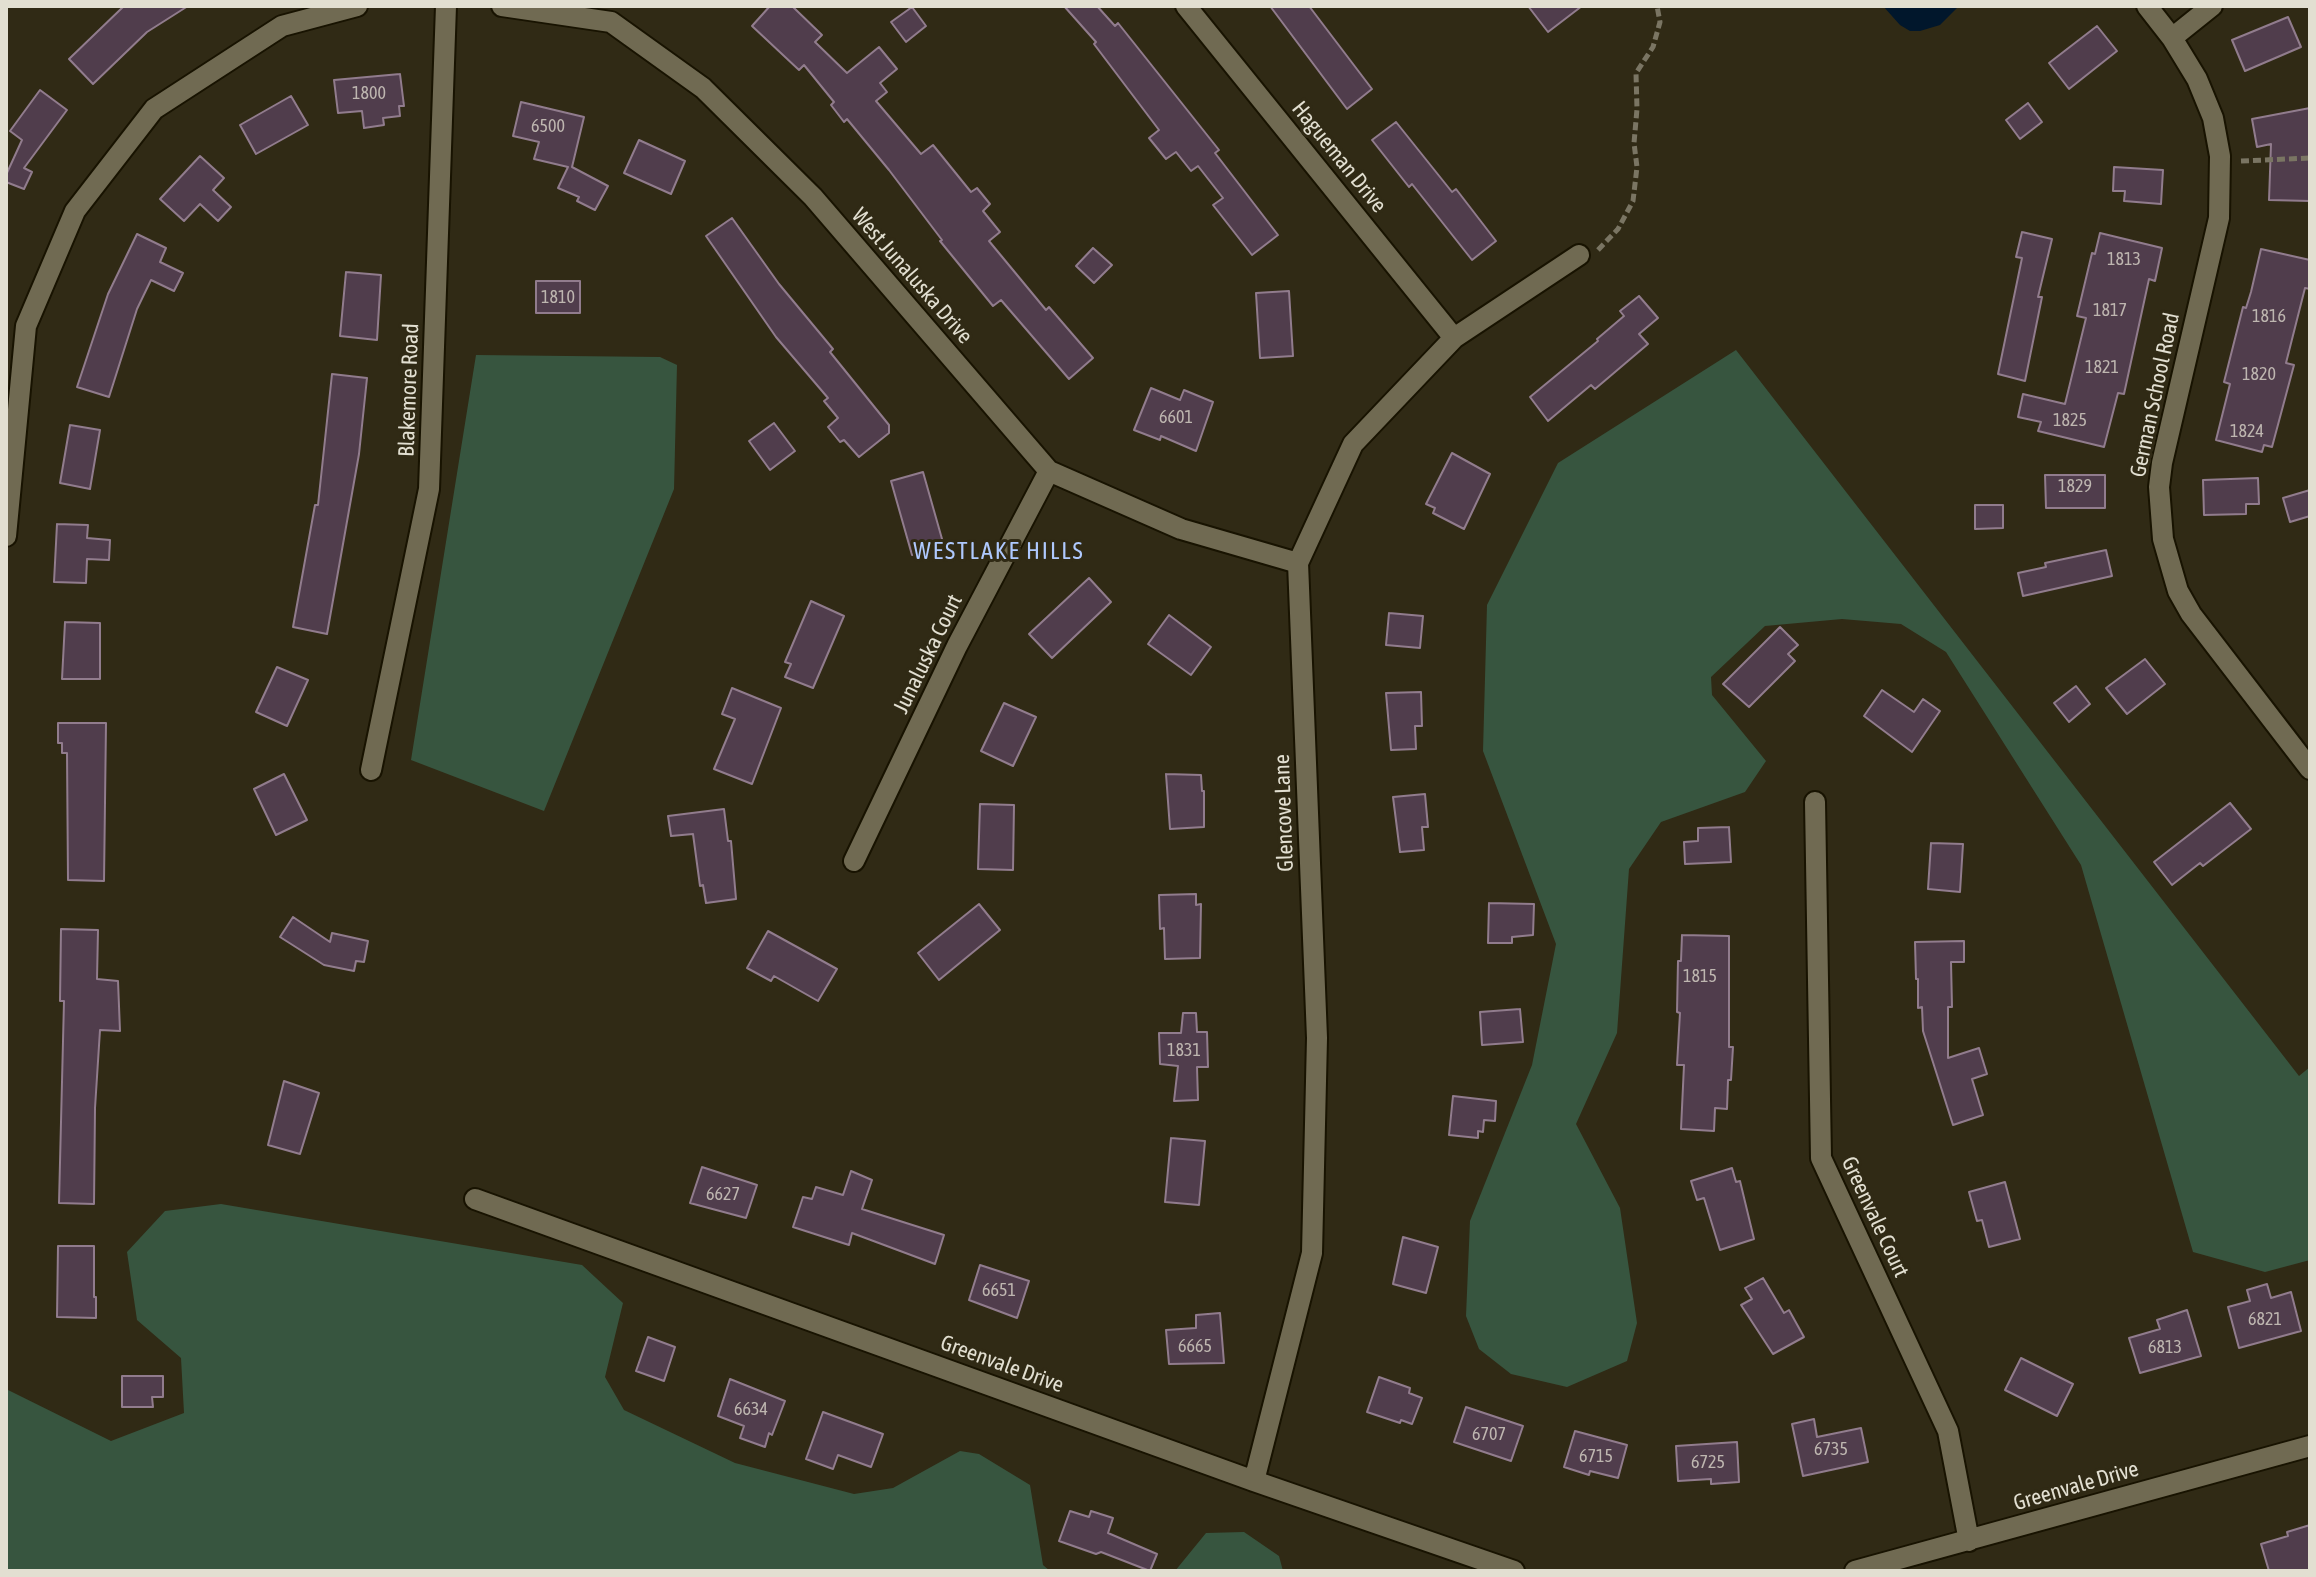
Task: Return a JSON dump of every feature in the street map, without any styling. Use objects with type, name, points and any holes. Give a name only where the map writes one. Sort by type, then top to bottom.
[{"type":"street","points":[[6,536],[26,326],[75,211],[154,109],[282,26],[357,6]]},
{"type":"street","name":"Blakemore Road","points":[[371,770],[429,489],[446,6]]},
{"type":"street","name":"West Junaluska Drive","points":[[502,6],[611,22],[703,88],[813,197],[1049,471],[1181,529],[1298,563]]},
{"type":"street","name":"Hagueman Drive","points":[[1186,6],[1454,338]]},
{"type":"street","name":"German School Road","points":[[2147,6],[2172,38],[2197,79],[2213,118],[2220,162],[2219,218],[2162,463],[2159,487],[2163,539],[2178,591],[2191,614],[2310,769]]},
{"type":"street","points":[[2172,38],[2212,6]]},
{"type":"street","name":"Glencove Lane","points":[[1254,1481],[1312,1253],[1317,1038],[1298,563],[1353,444],[1454,338],[1579,255]]},
{"type":"street","name":"Junaluska Court","points":[[854,861],[957,646],[1049,471]]},
{"type":"street","name":"Greenvale Court","points":[[1815,802],[1821,1158],[1948,1431],[1969,1541]]},
{"type":"street","name":"Greenvale Drive","points":[[475,1199],[1254,1481],[1514,1571]]},
{"type":"street","name":"Greenvale Drive","points":[[1855,1571],[2310,1446]]},
{"type":"path","points":[[1579,255],[1599,249],[1618,229],[1633,201],[1637,167],[1634,143],[1636,73],[1653,47],[1660,22],[1657,6]]},
{"type":"path","points":[[2220,162],[2310,158]]},
{"type":"green space","points":[[1736,350],[2299,1076],[2310,1067],[2310,1260],[2265,1272],[2193,1252],[2081,865],[1946,652],[1901,624],[1842,619],[1765,626],[1711,677],[1712,695],[1766,761],[1745,792],[1661,822],[1629,869],[1617,1033],[1576,1124],[1620,1208],[1637,1323],[1627,1361],[1567,1387],[1511,1374],[1479,1349],[1466,1316],[1470,1221],[1532,1065],[1556,944],[1483,751],[1487,605],[1558,463]]},
{"type":"green space","points":[[476,355],[660,357],[677,365],[674,489],[544,811],[411,760]]},
{"type":"green space","points":[[221,1204],[582,1265],[623,1303],[605,1377],[624,1410],[735,1463],[854,1494],[893,1488],[960,1451],[979,1454],[1030,1485],[1043,1565],[1050,1571],[6,1571],[6,1389],[111,1441],[184,1413],[181,1358],[137,1320],[127,1252],[165,1211]]},
{"type":"green space","points":[[1244,1532],[1279,1556],[1283,1571],[1175,1571],[1206,1533]]},
{"type":"water","points":[[1883,6],[1959,6],[1940,25],[1910,31]]},
{"type":"building","points":[[124,6],[188,6],[147,32],[93,84],[69,59]]},
{"type":"building","points":[[770,6],[792,6],[822,35],[815,42],[847,73],[879,47],[897,69],[880,83],[887,92],[876,101],[921,154],[933,145],[971,192],[977,188],[990,204],[983,211],[1000,232],[989,241],[1046,310],[1049,307],[1093,358],[1069,379],[1001,300],[993,306],[940,241],[889,170],[847,119],[844,122],[831,105],[834,102],[804,65],[799,70],[752,26]]},
{"type":"building","points":[[1064,6],[1097,6],[1115,26],[1118,23],[1219,150],[1215,153],[1278,235],[1252,255],[1213,205],[1223,198],[1198,166],[1191,171],[1176,152],[1166,159],[1149,138],[1159,130],[1094,44],[1096,42]]},
{"type":"building","points":[[1270,6],[1309,6],[1372,89],[1347,109]]},
{"type":"building","points":[[1528,6],[1582,6],[1548,32]]},
{"type":"building","points":[[912,7],[926,26],[906,42],[891,22]]},
{"type":"building","points":[[2288,17],[2301,47],[2245,71],[2232,40]]},
{"type":"building","points":[[2097,26],[2117,51],[2069,89],[2049,63]]},
{"type":"building","points":[[400,74],[404,106],[399,106],[400,116],[383,118],[384,125],[364,128],[362,111],[338,113],[334,80]]},
{"type":"building","points":[[40,90],[67,110],[24,168],[32,172],[24,189],[6,182],[6,175],[22,140],[10,131]]},
{"type":"building","points":[[291,96],[308,125],[256,154],[240,125]]},
{"type":"building","points":[[521,102],[584,117],[572,167],[608,186],[595,210],[577,201],[579,197],[558,188],[568,167],[534,159],[539,142],[513,136]]},
{"type":"building","points":[[2028,103],[2042,122],[2020,139],[2006,120]]},
{"type":"building","points":[[2310,108],[2310,201],[2269,200],[2271,144],[2257,147],[2252,119]]},
{"type":"building","points":[[1396,122],[1452,192],[1456,189],[1496,241],[1472,260],[1412,184],[1409,187],[1372,140]]},
{"type":"building","points":[[639,140],[685,161],[671,194],[624,173]]},
{"type":"building","points":[[200,156],[224,178],[213,190],[231,207],[218,221],[200,204],[184,221],[160,199]]},
{"type":"building","points":[[2114,167],[2163,170],[2161,204],[2124,201],[2125,191],[2113,191]]},
{"type":"building","points":[[732,218],[779,284],[833,349],[830,352],[889,425],[889,433],[859,457],[844,440],[840,442],[828,427],[838,418],[824,401],[828,398],[776,337],[706,236]]},
{"type":"building","points":[[2022,232],[2052,239],[2038,297],[2042,297],[2025,381],[1998,374],[2022,258],[2016,257]]},
{"type":"building","points":[[2100,233],[2162,248],[2155,281],[2149,279],[2124,394],[2118,393],[2104,447],[2038,431],[2041,422],[2018,417],[2023,394],[2065,404],[2086,318],[2077,316]]},
{"type":"building","points":[[137,234],[166,248],[160,262],[183,273],[174,291],[151,280],[137,309],[109,397],[77,387],[108,294]]},
{"type":"building","points":[[1093,248],[1112,265],[1094,283],[1076,266]]},
{"type":"building","points":[[2261,249],[2310,260],[2310,289],[2305,288],[2286,363],[2294,365],[2272,447],[2264,445],[2262,452],[2216,440],[2230,384],[2224,382]]},
{"type":"building","points":[[346,272],[381,275],[377,340],[340,336]]},
{"type":"building","points":[[536,281],[580,281],[580,313],[536,313]]},
{"type":"building","points":[[1289,291],[1293,356],[1260,358],[1256,293]]},
{"type":"building","points":[[1639,296],[1658,318],[1639,334],[1648,344],[1595,389],[1591,385],[1548,421],[1530,397],[1598,341],[1624,316],[1620,311]]},
{"type":"building","points":[[332,374],[367,378],[359,454],[327,634],[293,627],[315,505],[318,505]]},
{"type":"building","points":[[1151,388],[1180,400],[1184,390],[1213,402],[1196,451],[1161,436],[1160,440],[1134,430]]},
{"type":"building","points":[[774,423],[795,451],[770,470],[749,441]]},
{"type":"building","points":[[70,425],[100,430],[90,489],[60,483]]},
{"type":"building","points":[[1452,453],[1490,474],[1464,529],[1433,513],[1435,508],[1426,504]]},
{"type":"building","points":[[923,472],[944,546],[912,555],[891,481]]},
{"type":"building","points":[[2045,475],[2105,475],[2105,508],[2046,508]]},
{"type":"building","points":[[2258,478],[2259,504],[2246,504],[2246,514],[2204,515],[2203,480]]},
{"type":"building","points":[[2310,490],[2310,516],[2290,522],[2283,498]]},
{"type":"building","points":[[1975,505],[2003,505],[2003,528],[1975,529]]},
{"type":"building","points":[[57,524],[88,525],[87,538],[110,540],[109,560],[87,559],[86,583],[54,582]]},
{"type":"building","points":[[2106,550],[2112,576],[2023,596],[2018,573],[2046,567],[2045,563]]},
{"type":"building","points":[[1089,578],[1111,602],[1052,658],[1029,634]]},
{"type":"building","points":[[811,601],[844,616],[813,688],[785,677],[791,664],[785,662]]},
{"type":"building","points":[[1389,613],[1423,616],[1420,648],[1386,645]]},
{"type":"building","points":[[1169,615],[1211,647],[1191,675],[1148,644]]},
{"type":"building","points":[[65,622],[100,623],[100,679],[62,679]]},
{"type":"building","points":[[1780,627],[1798,645],[1788,654],[1795,661],[1749,707],[1723,684]]},
{"type":"building","points":[[2145,659],[2165,684],[2127,714],[2106,688]]},
{"type":"building","points":[[277,667],[308,680],[287,726],[256,712]]},
{"type":"building","points":[[2076,686],[2090,704],[2069,722],[2054,703]]},
{"type":"building","points":[[732,688],[781,708],[752,784],[714,769],[735,719],[722,714]]},
{"type":"building","points":[[1882,690],[1914,712],[1923,699],[1940,711],[1912,752],[1864,716]]},
{"type":"building","points":[[1421,692],[1422,726],[1415,726],[1416,749],[1391,750],[1386,693]]},
{"type":"building","points":[[1004,703],[1036,717],[1013,766],[981,751]]},
{"type":"building","points":[[58,723],[106,723],[104,881],[68,880],[67,753],[62,753],[62,743],[58,743]]},
{"type":"building","points":[[284,774],[307,820],[276,835],[254,789]]},
{"type":"building","points":[[1166,774],[1201,775],[1204,827],[1170,829]]},
{"type":"building","points":[[1425,794],[1428,827],[1422,827],[1424,850],[1400,852],[1393,797]]},
{"type":"building","points":[[2230,803],[2251,829],[2203,866],[2200,863],[2172,885],[2154,862]]},
{"type":"building","points":[[980,804],[1014,805],[1013,870],[978,869]]},
{"type":"building","points":[[724,809],[728,841],[731,841],[736,899],[706,903],[703,885],[700,886],[693,834],[671,836],[668,816]]},
{"type":"building","points":[[1729,827],[1731,862],[1685,864],[1684,842],[1698,841],[1698,828]]},
{"type":"building","points":[[1931,843],[1963,844],[1960,892],[1928,889]]},
{"type":"building","points":[[1196,894],[1196,905],[1201,904],[1200,958],[1165,959],[1159,895]]},
{"type":"building","points":[[1489,903],[1534,904],[1533,935],[1512,937],[1512,943],[1488,943]]},
{"type":"building","points":[[979,904],[1000,930],[939,980],[918,953]]},
{"type":"building","points":[[293,917],[330,942],[332,933],[368,941],[364,962],[356,961],[354,971],[324,965],[280,937]]},
{"type":"building","points":[[61,929],[98,930],[97,979],[118,981],[120,1031],[100,1030],[94,1204],[59,1203],[64,1001],[60,1001]]},
{"type":"building","points":[[768,931],[837,969],[818,1001],[774,976],[771,981],[747,968]]},
{"type":"building","points":[[1682,935],[1729,936],[1729,1047],[1733,1047],[1731,1080],[1728,1080],[1727,1109],[1715,1108],[1714,1131],[1681,1129],[1684,1065],[1677,1065],[1680,1013],[1677,1012]]},
{"type":"building","points":[[1964,941],[1964,962],[1951,962],[1952,1007],[1948,1007],[1948,1058],[1979,1048],[1987,1074],[1972,1079],[1983,1115],[1953,1125],[1923,1031],[1922,1007],[1918,1008],[1915,942]]},
{"type":"building","points":[[1520,1009],[1523,1042],[1482,1045],[1480,1012]]},
{"type":"building","points":[[1183,1013],[1196,1013],[1197,1032],[1207,1032],[1208,1067],[1197,1067],[1198,1100],[1174,1101],[1178,1066],[1160,1064],[1159,1033],[1181,1033]]},
{"type":"building","points":[[284,1081],[319,1093],[300,1154],[268,1145]]},
{"type":"building","points":[[1453,1096],[1496,1101],[1495,1121],[1484,1120],[1483,1132],[1478,1131],[1478,1138],[1449,1135]]},
{"type":"building","points":[[1171,1138],[1205,1141],[1199,1205],[1165,1202]]},
{"type":"building","points":[[702,1167],[757,1185],[746,1218],[690,1203]]},
{"type":"building","points":[[1732,1168],[1736,1182],[1740,1181],[1754,1239],[1720,1250],[1704,1198],[1697,1200],[1691,1181]]},
{"type":"building","points":[[851,1171],[872,1180],[862,1209],[944,1235],[935,1264],[852,1233],[849,1245],[793,1227],[803,1197],[812,1199],[816,1187],[843,1195]]},
{"type":"building","points":[[2005,1182],[2020,1239],[1989,1247],[1982,1220],[1977,1221],[1969,1192]]},
{"type":"building","points":[[1403,1237],[1438,1247],[1426,1293],[1393,1284]]},
{"type":"building","points":[[58,1246],[94,1246],[96,1318],[57,1317]]},
{"type":"building","points":[[980,1265],[1029,1281],[1017,1318],[969,1300]]},
{"type":"building","points":[[1763,1278],[1784,1313],[1789,1310],[1804,1337],[1773,1354],[1741,1305],[1752,1299],[1745,1288]]},
{"type":"building","points":[[2267,1284],[2271,1298],[2291,1292],[2301,1331],[2239,1348],[2228,1307],[2250,1301],[2247,1290]]},
{"type":"building","points":[[2187,1310],[2201,1356],[2140,1373],[2129,1338],[2160,1329],[2157,1320]]},
{"type":"building","points":[[1220,1313],[1224,1363],[1169,1364],[1166,1330],[1196,1328],[1196,1315]]},
{"type":"building","points":[[648,1337],[675,1347],[664,1381],[636,1371]]},
{"type":"building","points":[[2021,1358],[2073,1384],[2057,1416],[2005,1390]]},
{"type":"building","points":[[122,1376],[163,1376],[163,1397],[152,1397],[153,1407],[122,1407]]},
{"type":"building","points":[[1379,1377],[1410,1388],[1409,1393],[1422,1398],[1412,1424],[1367,1412]]},
{"type":"building","points":[[730,1379],[785,1401],[765,1447],[740,1438],[744,1426],[718,1416]]},
{"type":"building","points":[[1466,1407],[1523,1426],[1511,1461],[1454,1442]]},
{"type":"building","points":[[823,1412],[883,1434],[871,1467],[838,1455],[833,1469],[806,1459]]},
{"type":"building","points":[[1814,1419],[1817,1437],[1861,1428],[1868,1462],[1803,1476],[1792,1424]]},
{"type":"building","points":[[1575,1431],[1627,1445],[1618,1478],[1590,1471],[1589,1475],[1564,1467]]},
{"type":"building","points":[[1737,1442],[1739,1482],[1711,1484],[1711,1479],[1678,1481],[1676,1446]]},
{"type":"building","points":[[1070,1511],[1089,1517],[1091,1511],[1113,1518],[1108,1533],[1157,1554],[1150,1571],[1101,1552],[1096,1554],[1059,1541]]},
{"type":"building","points":[[2310,1525],[2310,1571],[2269,1571],[2261,1544]]},
{"type":"district","name":"WESTLAKE HILLS","points":[[999,551]]}]
